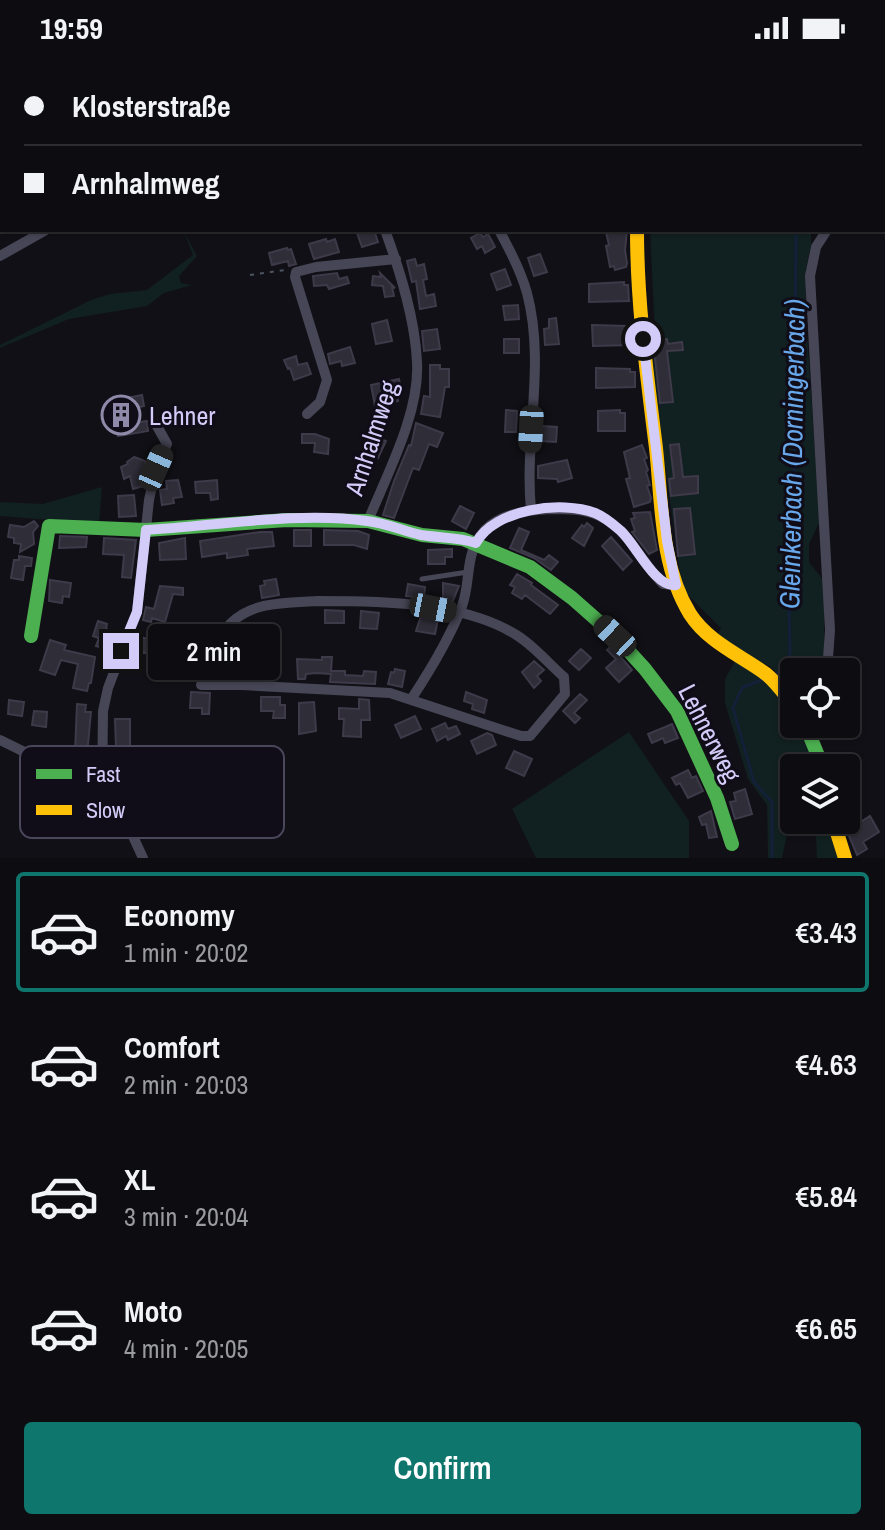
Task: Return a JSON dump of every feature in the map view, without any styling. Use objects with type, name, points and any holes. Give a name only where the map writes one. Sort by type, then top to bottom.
[{"type":"street","points":[[0,256],[42,232]]},
{"type":"street","name":"Arnhalmweg","points":[[368,521],[406,426],[415,389],[417,363],[410,315],[386,232]]},
{"type":"street","points":[[500,232],[523,281],[534,335],[529,482],[531,510]]},
{"type":"street","points":[[637,232],[643,339],[667,541],[676,585],[691,615],[709,636],[771,678],[780,689]]},
{"type":"street","points":[[815,232],[816,247],[810,276],[830,630],[828,658]]},
{"type":"street","points":[[816,247],[826,232]]},
{"type":"street","points":[[307,414],[320,402],[327,380],[296,272],[396,259]]},
{"type":"street","points":[[103,746],[103,711],[108,688],[137,612],[156,468],[167,444],[157,426]]},
{"type":"street","points":[[412,698],[437,658],[459,613],[481,532],[499,519],[531,510],[574,509],[596,513],[632,542],[663,584],[676,585]]},
{"type":"street","name":"Arnhalmweg","points":[[31,636],[49,526],[146,530],[287,520],[368,521],[422,535],[476,543]]},
{"type":"street","name":"Lehnerweg","points":[[476,543],[545,577],[594,617],[645,669],[677,711],[717,798],[732,844]]},
{"type":"street","points":[[201,685],[352,689],[412,698],[521,736],[530,736],[565,694],[564,677],[516,635],[489,622],[459,613],[391,603],[329,601],[284,603],[244,612],[230,624],[242,685]]},
{"type":"street","points":[[0,740],[20,750]]},
{"type":"street","points":[[837,834],[845,858]]},
{"type":"street","points":[[134,838],[143,858]]},
{"type":"lane","points":[[422,579],[469,572]]},
{"type":"path","points":[[250,275],[288,270],[296,272]]},
{"type":"shaded area","points":[[184,232],[197,256],[179,276],[181,283],[192,285],[164,293],[147,306],[69,319],[0,348],[0,345],[91,300],[110,294],[147,290],[193,255]]},
{"type":"shaded area","points":[[650,232],[811,232],[806,270],[806,319],[820,521],[809,544],[809,562],[824,581],[824,658],[780,658],[780,677],[771,667],[746,656],[718,634],[721,628],[688,595],[681,580],[647,335],[655,334]]},
{"type":"shaded area","points":[[102,487],[99,524],[0,516],[0,502],[43,504]]},
{"type":"shaded area","points":[[735,661],[772,688],[780,696],[780,738],[804,738],[811,754],[780,754],[780,834],[787,834],[782,858],[768,858],[767,805],[748,779],[725,703],[725,679]]},
{"type":"shaded area","points":[[629,732],[689,821],[689,858],[536,858],[512,809]]},
{"type":"shaded area","points":[[807,834],[830,834],[838,858],[817,858],[816,836]]},
{"type":"building","points":[[357,232],[375,232],[378,242],[362,247]]},
{"type":"building","points":[[606,232],[627,232],[626,267],[615,270],[614,266],[610,267],[606,246],[609,245]]},
{"type":"building","points":[[480,233],[483,237],[488,234],[495,247],[485,253],[482,246],[477,249],[471,238]]},
{"type":"building","points":[[326,239],[327,242],[335,239],[339,252],[314,259],[309,244]]},
{"type":"building","points":[[291,249],[296,264],[289,266],[288,261],[272,265],[269,253]]},
{"type":"building","points":[[540,254],[547,272],[534,276],[528,258]]},
{"type":"building","points":[[415,259],[417,266],[424,264],[426,296],[434,294],[436,306],[420,309],[416,281],[412,282],[407,261]]},
{"type":"building","points":[[505,269],[511,285],[497,290],[491,274]]},
{"type":"building","points":[[337,273],[339,279],[347,277],[349,283],[329,289],[327,285],[314,286],[313,276]]},
{"type":"building","points":[[380,273],[395,288],[392,287],[394,296],[385,297],[383,286],[372,285],[373,276],[381,277]]},
{"type":"building","points":[[624,282],[628,285],[629,301],[589,302],[589,284]]},
{"type":"building","points":[[518,305],[519,319],[505,320],[503,306]]},
{"type":"building","points":[[556,318],[559,344],[545,345],[544,329],[549,328],[549,319]]},
{"type":"building","points":[[387,320],[392,341],[376,344],[372,324]]},
{"type":"building","points":[[592,325],[627,326],[631,329],[633,345],[593,346]]},
{"type":"building","points":[[437,329],[440,349],[424,351],[422,331]]},
{"type":"building","points":[[504,339],[519,339],[519,353],[504,353]]},
{"type":"building","points":[[667,339],[668,344],[682,342],[683,350],[667,351],[673,402],[660,403],[653,340]]},
{"type":"building","points":[[350,347],[355,363],[342,366],[341,361],[330,364],[328,354]]},
{"type":"building","points":[[296,356],[298,365],[307,363],[311,374],[294,380],[284,360]]},
{"type":"building","points":[[430,365],[449,369],[449,387],[445,387],[440,417],[421,414],[424,396],[430,397]]},
{"type":"building","points":[[596,368],[630,369],[630,372],[635,372],[635,387],[596,388]]},
{"type":"building","points":[[399,379],[401,390],[396,391],[398,401],[375,406],[371,385]]},
{"type":"building","name":"Lehner","points":[[142,395],[144,406],[126,410],[129,424],[147,421],[148,431],[118,436],[112,401]]},
{"type":"building","points":[[506,410],[517,411],[516,432],[505,432]]},
{"type":"building","points":[[620,410],[620,413],[625,413],[625,431],[598,431],[598,411]]},
{"type":"building","points":[[416,423],[443,433],[437,447],[429,444],[419,470],[413,468],[394,518],[383,515],[394,481],[411,446]]},
{"type":"building","points":[[542,426],[557,427],[556,442],[541,441]]},
{"type":"building","points":[[302,434],[329,439],[328,454],[314,452],[315,443],[302,443]]},
{"type":"building","points":[[370,437],[386,441],[378,458],[367,453],[369,450],[365,448]]},
{"type":"building","points":[[679,444],[683,477],[698,476],[698,493],[671,496],[669,479],[674,478],[670,445]]},
{"type":"building","points":[[642,445],[647,458],[644,459],[651,498],[650,502],[634,507],[626,479],[630,478],[624,452]]},
{"type":"building","points":[[134,457],[145,461],[146,478],[144,486],[133,489],[130,476],[124,479],[121,467]]},
{"type":"building","points":[[567,460],[572,478],[558,482],[557,479],[538,478],[538,466]]},
{"type":"building","points":[[178,480],[182,497],[173,498],[174,503],[162,505],[160,490],[167,489],[166,481]]},
{"type":"building","points":[[217,480],[218,499],[211,500],[210,493],[196,493],[195,482]]},
{"type":"building","points":[[134,495],[136,516],[119,517],[118,496]]},
{"type":"building","points":[[460,506],[474,513],[466,529],[452,521]]},
{"type":"building","points":[[690,508],[695,554],[678,556],[674,509]]},
{"type":"building","points":[[650,512],[657,550],[649,554],[632,532],[635,531],[631,519],[635,518],[633,513]]},
{"type":"building","points":[[34,521],[38,526],[33,532],[34,544],[20,552],[21,544],[14,543],[14,538],[8,537],[10,525],[24,527]]},
{"type":"building","points":[[587,523],[593,528],[584,546],[572,538]]},
{"type":"building","points":[[519,528],[529,532],[521,550],[544,560],[549,555],[558,562],[551,570],[534,558],[510,548]]},
{"type":"building","points":[[294,530],[311,530],[311,546],[294,546]]},
{"type":"building","points":[[324,530],[358,531],[369,535],[367,549],[354,545],[324,545]]},
{"type":"building","points":[[272,532],[274,546],[247,549],[248,555],[227,558],[227,553],[202,557],[200,541]]},
{"type":"building","points":[[60,536],[87,537],[86,547],[59,548]]},
{"type":"building","points":[[611,537],[632,561],[623,570],[602,546]]},
{"type":"building","points":[[104,538],[136,540],[131,578],[122,577],[124,555],[103,554]]},
{"type":"building","points":[[185,538],[186,559],[160,560],[159,543]]},
{"type":"building","points":[[452,549],[452,557],[445,557],[445,564],[428,564],[428,550]]},
{"type":"building","points":[[19,556],[32,558],[31,566],[25,566],[23,580],[11,578],[14,560],[19,560]]},
{"type":"building","points":[[517,574],[558,605],[550,614],[525,595],[522,599],[512,593],[515,587],[510,585]]},
{"type":"building","points":[[276,579],[279,595],[262,598],[260,586],[265,585],[264,581]]},
{"type":"building","points":[[50,580],[71,583],[69,597],[63,596],[62,603],[49,601]]},
{"type":"building","points":[[443,583],[459,586],[452,603],[443,601]]},
{"type":"building","points":[[408,584],[425,587],[424,598],[406,596]]},
{"type":"building","points":[[160,586],[183,588],[183,595],[173,594],[165,622],[152,618],[151,622],[143,620],[146,607],[154,609]]},
{"type":"building","points":[[325,610],[344,611],[344,623],[325,623]]},
{"type":"building","points":[[361,611],[379,613],[377,629],[360,628]]},
{"type":"building","points":[[421,616],[438,619],[435,634],[416,631]]},
{"type":"building","points":[[98,621],[107,624],[106,629],[115,633],[107,649],[96,646],[99,638],[93,636]]},
{"type":"building","points":[[220,636],[229,673],[218,676],[209,639]]},
{"type":"building","points":[[141,637],[153,641],[148,654],[143,652],[140,661],[131,658]]},
{"type":"building","points":[[50,640],[66,645],[64,650],[95,657],[87,691],[73,688],[78,664],[61,660],[55,675],[40,670]]},
{"type":"building","points":[[611,646],[632,670],[619,682],[606,668],[616,659],[607,650]]},
{"type":"building","points":[[581,649],[591,658],[579,670],[569,661]]},
{"type":"building","points":[[322,657],[332,657],[331,671],[345,671],[345,675],[363,676],[364,671],[376,672],[375,684],[330,682],[331,674],[316,673],[298,679],[297,659],[322,660]]},
{"type":"building","points":[[534,661],[544,670],[537,676],[541,681],[534,688],[522,672]]},
{"type":"building","points":[[395,669],[405,671],[402,687],[388,684]]},
{"type":"building","points":[[191,692],[210,693],[209,714],[202,714],[202,708],[190,708]]},
{"type":"building","points":[[466,692],[487,700],[484,713],[472,709],[473,704],[464,701]]},
{"type":"building","points":[[580,694],[587,700],[574,713],[580,718],[575,723],[563,711]]},
{"type":"building","points":[[261,697],[280,697],[280,705],[285,705],[285,718],[273,718],[274,711],[261,711]]},
{"type":"building","points":[[359,699],[369,700],[370,720],[361,720],[361,737],[343,736],[344,719],[339,719],[339,708],[359,709]]},
{"type":"building","points":[[9,700],[24,702],[22,716],[8,714]]},
{"type":"building","points":[[314,702],[316,731],[299,734],[299,703]]},
{"type":"building","points":[[77,704],[86,705],[85,712],[91,712],[88,746],[75,746]]},
{"type":"building","points":[[704,706],[711,730],[700,734],[689,713]]},
{"type":"building","points":[[34,711],[47,712],[46,727],[32,725]]},
{"type":"building","points":[[415,716],[421,729],[401,738],[395,725]]},
{"type":"building","points":[[115,719],[130,719],[130,746],[116,746]]},
{"type":"building","points":[[445,723],[448,729],[456,726],[460,734],[437,741],[432,729]]},
{"type":"building","points":[[672,724],[678,738],[665,743],[663,738],[652,743],[648,734]]},
{"type":"building","points":[[487,733],[492,735],[496,745],[477,754],[471,741]]},
{"type":"building","points":[[514,751],[532,759],[524,776],[506,768]]},
{"type":"building","points":[[688,770],[692,778],[696,776],[703,791],[688,798],[680,783],[676,785],[672,778]]},
{"type":"building","points":[[745,789],[752,814],[735,819],[730,802],[736,801],[734,793]]},
{"type":"building","points":[[711,811],[717,837],[709,838],[706,824],[702,825],[699,817]]},
{"type":"building","points":[[870,816],[879,832],[863,842],[867,849],[857,855],[848,834],[860,834],[860,823]]},
{"type":"waterway","name":"Gleinkerbach (Dorningerbach)","points":[[777,674],[790,654],[789,591],[795,569],[791,528],[794,507],[796,232]]},
{"type":"waterway","name":"Gleinkerbach (Dorningerbach)","points":[[761,680],[742,688],[733,708],[754,782],[772,802],[772,858]]},
{"type":"traffic: fast","points":[[31,636],[49,526],[146,530],[287,520],[368,521],[422,535],[463,539],[530,567],[572,598],[615,636],[645,669],[677,711],[717,798],[732,844]]},
{"type":"traffic: fast","points":[[811,738],[817,754]]},
{"type":"traffic: slow","points":[[637,232],[643,339],[664,533],[673,575],[680,595],[697,624],[766,674],[780,689]]},
{"type":"traffic: slow","points":[[837,834],[845,858]]},
{"type":"place","name":"Lehner","points":[[121,415]]},
{"type":"route","points":[[121,651],[137,612],[146,530],[331,519],[368,521],[422,535],[476,543],[488,526],[509,515],[531,510],[585,510],[606,519],[632,542],[663,584],[676,585],[670,565],[643,339]]}]
